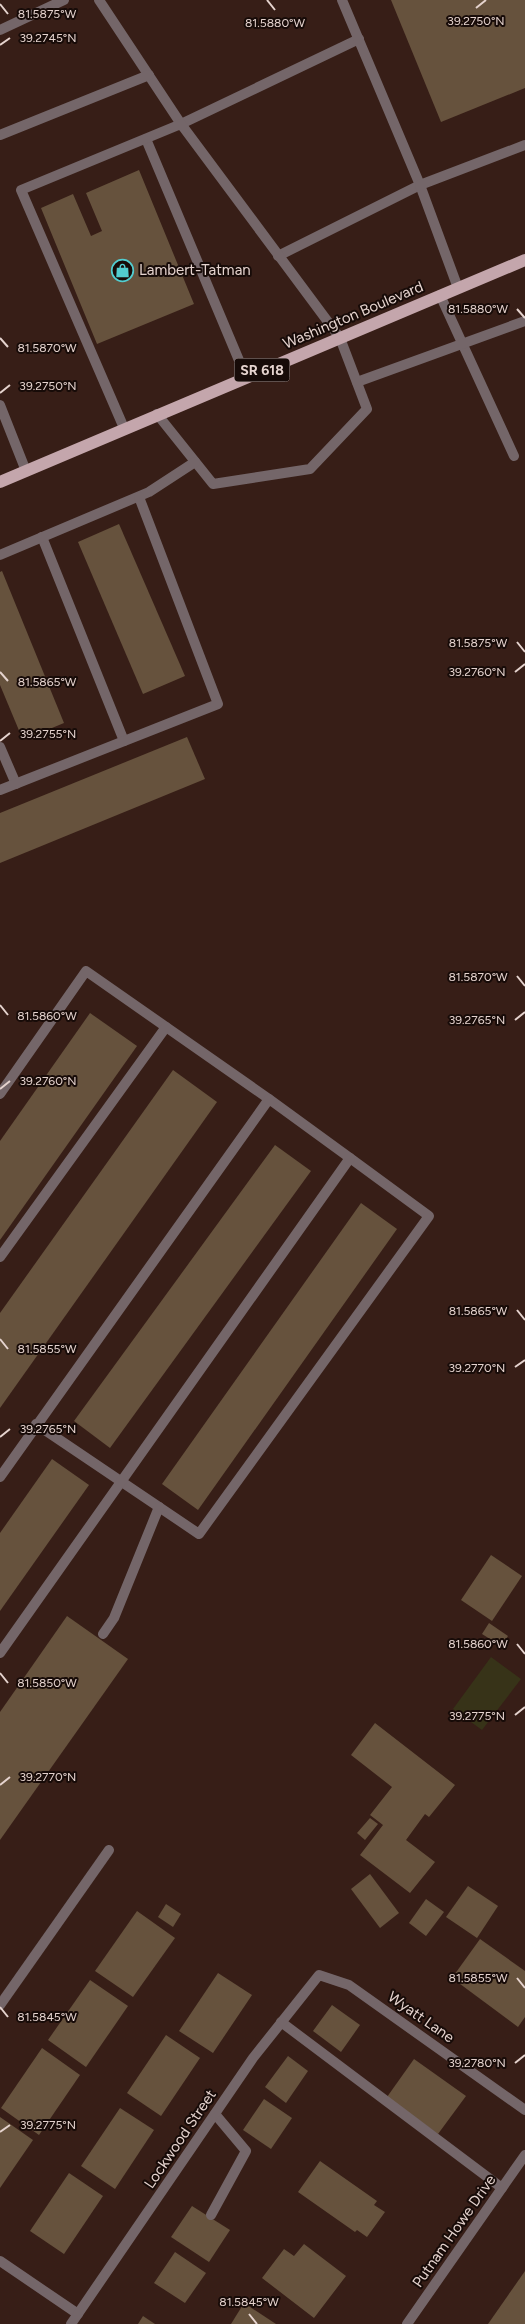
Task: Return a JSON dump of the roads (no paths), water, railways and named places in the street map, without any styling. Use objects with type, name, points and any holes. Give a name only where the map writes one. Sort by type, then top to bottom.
[{"type":"main road","name":"Washington Boulevard","points":[[0,482],[525,260]]},
{"type":"street","points":[[0,30],[64,0]]},
{"type":"street","points":[[99,0],[181,124],[340,338],[367,409],[310,469],[213,484],[157,414]]},
{"type":"street","points":[[342,0],[420,185],[458,288]]},
{"type":"street","points":[[124,428],[21,190],[181,124],[359,39]]},
{"type":"street","points":[[0,135],[149,75]]},
{"type":"street","points":[[146,139],[246,377]]},
{"type":"street","points":[[278,256],[420,185],[525,145]]},
{"type":"street","points":[[440,295],[514,456]]},
{"type":"street","points":[[357,382],[525,322]]},
{"type":"street","points":[[0,405],[26,471]]},
{"type":"street","points":[[0,555],[149,492],[195,462]]},
{"type":"street","points":[[0,790],[218,704],[138,497]]},
{"type":"street","points":[[42,537],[124,741]]},
{"type":"street","points":[[0,747],[16,784]]},
{"type":"street","points":[[0,1094],[86,971],[269,1099],[429,1216],[199,1534],[36,1424]]},
{"type":"street","points":[[0,1258],[166,1027]]},
{"type":"street","points":[[0,1477],[269,1099]]},
{"type":"street","points":[[0,1653],[350,1158]]},
{"type":"street","points":[[102,1634],[114,1618],[159,1507]]},
{"type":"street","points":[[0,2005],[109,1850]]},
{"type":"street","name":"Lockwood Street","points":[[71,2324],[280,2022],[319,1975]]},
{"type":"street","name":"Wyatt Lane","points":[[319,1975],[350,1985],[525,2110]]},
{"type":"street","points":[[280,2022],[502,2188]]},
{"type":"street","points":[[211,2215],[246,2151],[215,2114]]},
{"type":"street","name":"Putnam Howe Drive","points":[[407,2324],[524,2157]]},
{"type":"street","points":[[0,2262],[78,2314]]},
{"type":"place","name":"Lambert-Tatman","points":[[123,270]]}]
